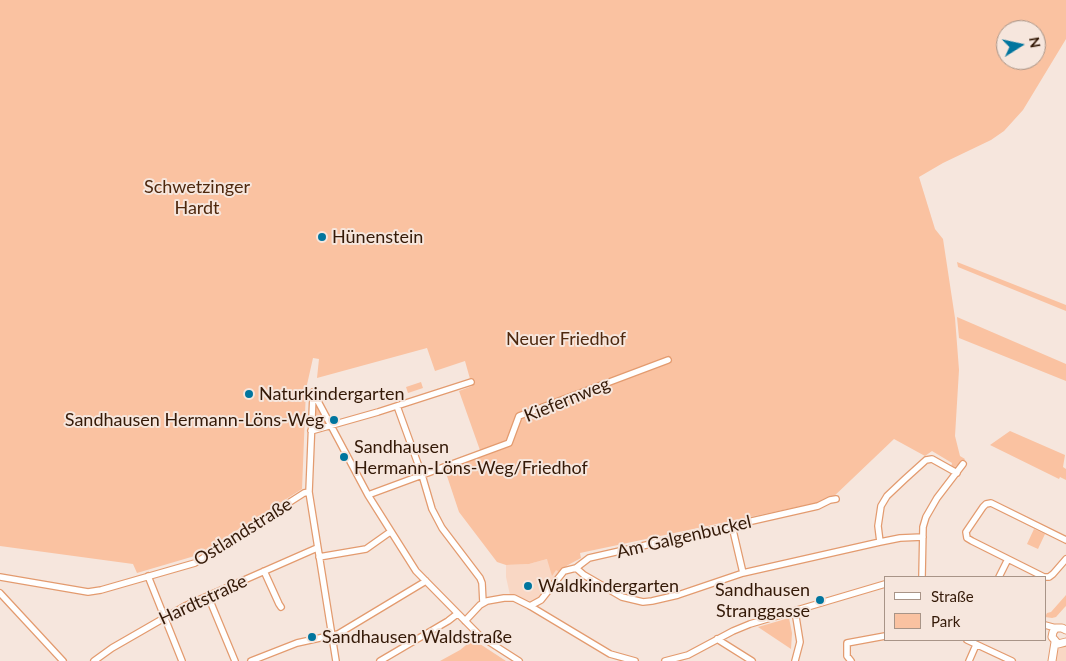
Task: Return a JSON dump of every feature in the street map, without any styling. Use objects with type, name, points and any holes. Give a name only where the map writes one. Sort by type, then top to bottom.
[{"type":"street","name":"Kiefernweg","points":[[368,495],[509,443],[519,416],[668,360]]},
{"type":"street","points":[[311,431],[471,382]]},
{"type":"street","points":[[336,661],[309,492],[313,392],[368,495],[416,571],[480,636],[520,661]]},
{"type":"street","points":[[397,406],[436,519],[480,578],[483,603]]},
{"type":"street","points":[[880,542],[878,526],[881,506],[887,496],[926,460],[932,459],[957,473]]},
{"type":"street","points":[[922,576],[923,537],[926,517],[932,504],[963,464]]},
{"type":"street","name":"Ostlandstraße","points":[[0,577],[88,592],[96,591],[201,560],[309,492]]},
{"type":"street","name":"Am Galgenbuckel","points":[[530,606],[537,603],[544,596],[564,571],[576,568],[589,558],[818,506],[836,499]]},
{"type":"street","points":[[1044,576],[967,538],[967,529],[983,507],[989,503],[996,504],[1066,540]]},
{"type":"street","points":[[732,526],[743,573]]},
{"type":"street","points":[[319,557],[360,552],[372,546],[390,532]]},
{"type":"street","points":[[576,568],[622,597],[643,602],[665,599],[743,573],[900,538],[923,537]]},
{"type":"street","name":"Hardtstraße","points":[[94,661],[164,617],[317,548]]},
{"type":"street","points":[[1000,576],[1008,559]]},
{"type":"street","points":[[1046,576],[1049,577],[1053,574],[1066,559]]},
{"type":"street","points":[[264,571],[282,607]]},
{"type":"street","points":[[148,576],[182,661]]},
{"type":"street","points":[[252,661],[297,643],[338,634],[426,581]]},
{"type":"street","points":[[680,661],[717,639],[750,624],[884,584]]},
{"type":"street","points":[[0,593],[63,661]]},
{"type":"street","points":[[208,596],[235,661]]},
{"type":"street","points":[[542,614],[541,606],[544,596]]},
{"type":"street","points":[[465,621],[483,603],[492,599],[509,598],[518,600],[610,654],[635,661]]},
{"type":"street","points":[[794,661],[800,642],[795,611]]},
{"type":"street","points":[[380,661],[457,614]]},
{"type":"street","points":[[1046,627],[1062,636]]},
{"type":"street","points":[[852,661],[847,656],[847,643],[884,636]]},
{"type":"street","points":[[717,639],[752,661]]},
{"type":"street","points":[[969,641],[1012,661]]},
{"type":"street","points":[[969,661],[976,645]]},
{"type":"street","points":[[666,661],[688,655]]},
{"type":"shaded area","name":"Waldkindergarten","points":[[547,559],[559,572],[536,600],[531,601],[510,595],[506,577],[506,565],[529,564]]},
{"type":"shaded area","points":[[1061,644],[1066,644],[1066,661],[1052,661]]},
{"type":"green space","name":"Schwetzinger Hardt","points":[[0,0],[1066,0],[1066,39],[1023,110],[1004,131],[991,140],[919,177],[935,229],[943,239],[955,318],[959,370],[955,436],[960,456],[965,459],[962,464],[960,463],[954,468],[951,467],[952,463],[932,451],[925,456],[894,439],[830,500],[580,553],[581,558],[559,572],[556,570],[552,576],[547,559],[529,564],[506,565],[497,562],[459,512],[444,467],[481,453],[459,391],[472,386],[465,361],[435,371],[427,348],[317,378],[319,359],[313,358],[306,389],[302,489],[198,555],[137,573],[133,564],[0,546]]},
{"type":"green space","points":[[957,262],[1066,305],[1066,311],[958,267]]},
{"type":"green space","points":[[957,317],[1066,364],[1066,381],[959,338]]},
{"type":"green space","points":[[421,382],[423,388],[408,393],[406,387]]},
{"type":"green space","points":[[315,399],[326,421],[325,424],[316,427],[313,425]]},
{"type":"green space","points":[[1010,431],[1065,455],[1063,467],[1066,469],[1066,480],[1060,477],[1059,479],[990,445]]},
{"type":"green space","points":[[1034,529],[1045,534],[1038,549],[1027,544]]},
{"type":"green space","points":[[1066,595],[1066,606],[1056,617],[1046,617],[1047,613],[1051,612]]},
{"type":"green space","points":[[789,618],[792,633],[791,649],[758,627]]},
{"type":"green space","points":[[476,637],[482,641],[480,644],[506,661],[440,661],[460,650]]},
{"type":"place","name":"Hünenstein","points":[[322,237]]},
{"type":"place","name":"Naturkindergarten","points":[[249,394]]},
{"type":"place","name":"Sandhausen Hermann-Löns-Weg","points":[[334,420]]},
{"type":"place","name":"Sandhausen Hermann-Löns-Weg/Friedhof","points":[[344,457]]},
{"type":"place","name":"Waldkindergarten","points":[[528,586]]},
{"type":"place","name":"Sandhausen Stranggasse","points":[[820,600]]},
{"type":"place","name":"Sandhausen Waldstraße","points":[[312,637]]},
{"type":"park label","name":"Neuer Friedhof","points":[[566,339]]}]
